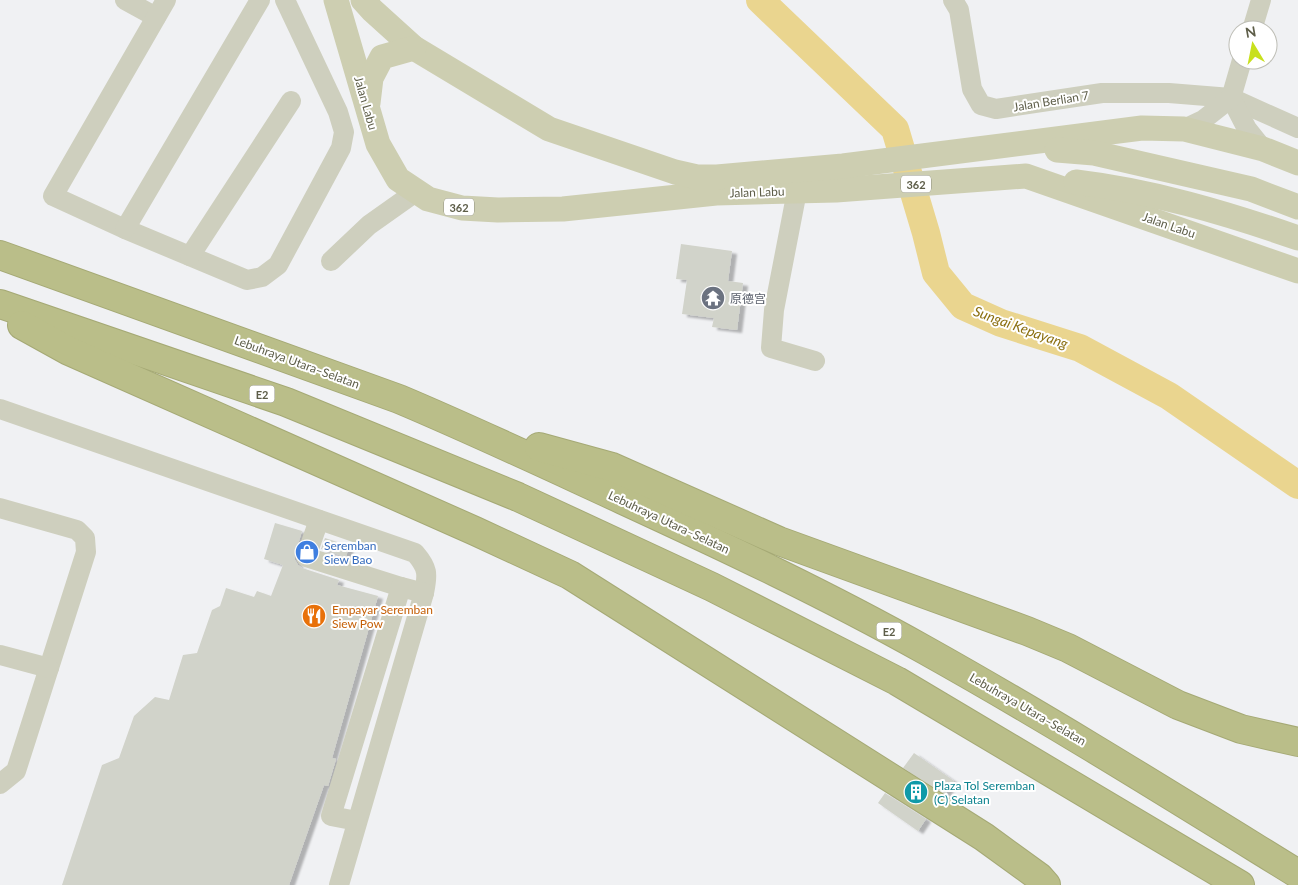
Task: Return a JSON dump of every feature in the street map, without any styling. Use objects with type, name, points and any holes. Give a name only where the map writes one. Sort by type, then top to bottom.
[{"type":"highway","name":"Lebuhraya Utara–Selatan","points":[[0,255],[399,399],[460,425],[696,534],[923,648],[1096,749],[1298,874]]},
{"type":"highway","name":"E2","points":[[0,304],[286,402],[518,497],[712,587],[897,681],[1240,885]]},
{"type":"highway","points":[[0,314],[70,351],[570,575],[984,837],[1039,877],[1046,885]]},
{"type":"highway","points":[[460,425],[612,467],[779,541],[1035,634],[1068,648],[1178,705],[1241,729],[1298,742]]},
{"type":"main road","name":"Jalan Labu","points":[[336,0],[378,144],[398,179],[428,199],[462,208],[498,210],[563,209],[716,193],[836,190],[1026,176],[1298,271]]},
{"type":"main road","name":"Jalan Labu","points":[[364,0],[372,10],[414,48],[549,129],[676,172],[697,177],[717,177],[843,166],[1142,128],[1184,129],[1263,149],[1298,163]]},
{"type":"main road","points":[[368,108],[371,78],[382,57],[414,48]]},
{"type":"main road","points":[[1015,145],[1094,153],[1251,189],[1298,207]]},
{"type":"main road","points":[[1026,176],[1115,186],[1230,214],[1298,238]]},
{"type":"street","points":[[125,0],[156,17]]},
{"type":"street","points":[[166,0],[53,196],[125,229],[247,280],[262,277],[278,265],[342,148],[344,132],[338,112],[285,0]]},
{"type":"street","points":[[125,229],[260,0]]},
{"type":"street","name":"Jalan Berlian 7","points":[[953,0],[959,10],[972,89],[981,105],[996,109],[1102,93],[1169,92],[1231,98],[1298,128]]},
{"type":"street","points":[[1255,20],[1261,0]]},
{"type":"street","points":[[1184,129],[1203,120],[1231,98],[1239,70]]},
{"type":"street","points":[[1231,98],[1247,129],[1263,149]]},
{"type":"street","points":[[190,256],[291,101]]},
{"type":"street","points":[[797,191],[774,310],[771,348],[815,361]]},
{"type":"street","points":[[331,261],[369,226],[417,192]]},
{"type":"street","points":[[0,409],[415,553],[425,565],[427,579],[424,593],[339,885]]},
{"type":"street","points":[[0,508],[77,530],[85,538],[86,552],[16,771],[0,784]]},
{"type":"street","points":[[319,520],[306,558],[424,593]]},
{"type":"street","points":[[357,821],[331,816],[401,587]]},
{"type":"street","points":[[0,655],[49,668]]},
{"type":"building","name":"原德宫","points":[[681,244],[732,251],[728,281],[743,283],[737,330],[712,327],[714,318],[682,314],[687,280],[676,279]]},
{"type":"building","points":[[275,523],[302,531],[295,560],[302,568],[339,580],[337,585],[378,596],[332,758],[336,759],[328,786],[324,785],[289,885],[62,885],[102,765],[119,758],[134,716],[155,697],[169,700],[183,655],[197,653],[212,610],[220,606],[226,588],[254,597],[257,591],[271,596],[283,565],[264,559]]},
{"type":"building","points":[[325,538],[349,546],[346,557],[321,549]]},
{"type":"building","points":[[914,753],[954,781],[945,794],[903,768]]},
{"type":"building","points":[[885,793],[926,819],[918,831],[878,803]]},
{"type":"waterway","name":"Sungai Kepayang","points":[[760,0],[895,129],[936,273],[963,306],[1001,323],[1080,348],[1169,396],[1298,485]]},
{"type":"place","name":"原德宫","points":[[713,298]]},
{"type":"place","name":"Seremban Siew Bao","points":[[307,552]]},
{"type":"place","name":"Empayar Seremban Siew Pow","points":[[314,616]]},
{"type":"place","name":"Plaza Tol Seremban (C) Selatan","points":[[916,792]]}]
